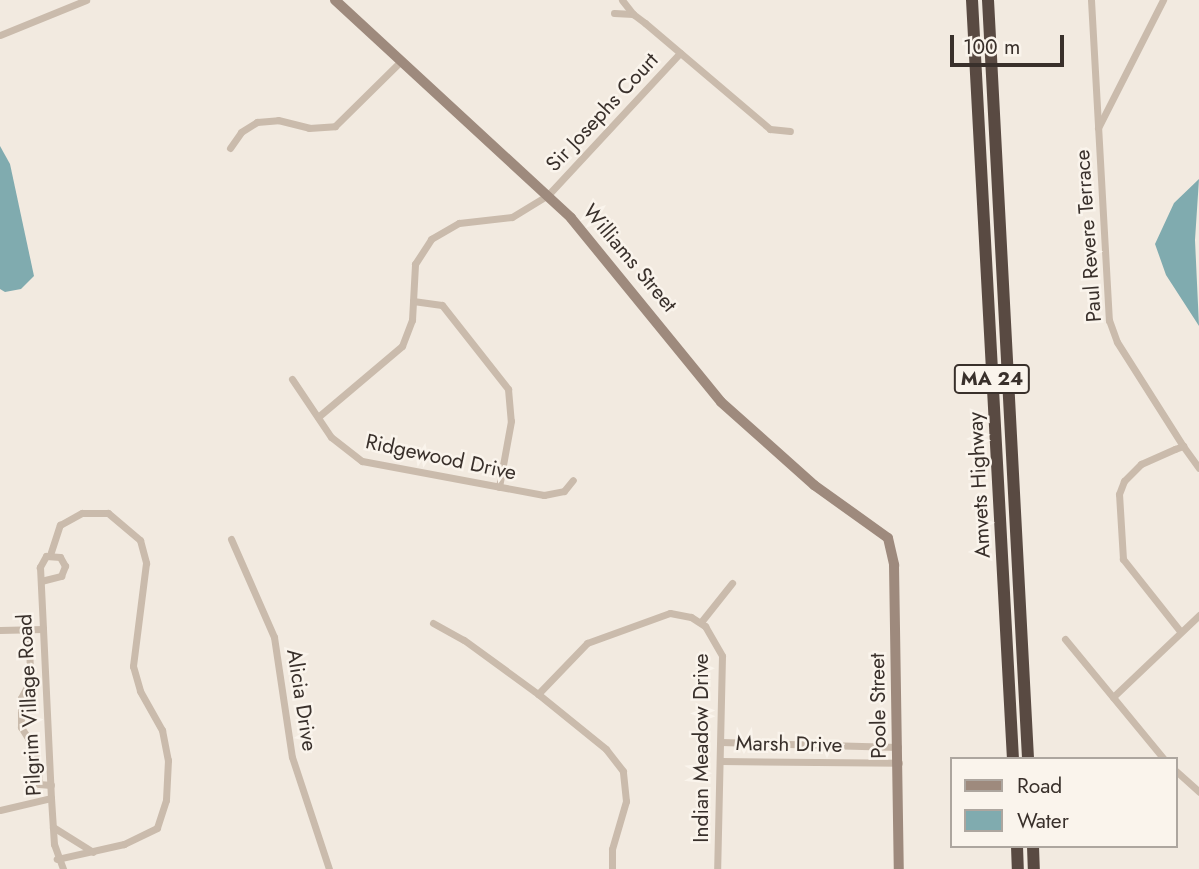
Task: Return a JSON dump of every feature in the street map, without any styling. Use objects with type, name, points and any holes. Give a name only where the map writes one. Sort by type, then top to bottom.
[{"type":"highway","name":"Amvets Highway","points":[[972,0],[1013,757]]},
{"type":"highway","name":"Amvets Highway","points":[[988,0],[1028,757]]},
{"type":"highway","points":[[1017,848],[1018,869]]},
{"type":"highway","points":[[1034,848],[1034,869]]},
{"type":"street","points":[[0,35],[86,0]]},
{"type":"street","name":"Williams Street","points":[[335,0],[548,195],[603,251],[720,401],[814,485],[876,526],[890,542]]},
{"type":"street","points":[[622,0],[633,14],[770,129],[790,131]]},
{"type":"street","name":"Paul Revere Terrace","points":[[1091,0],[1111,329],[1199,468]]},
{"type":"street","name":"Paul Revere Terrace","points":[[1098,129],[1163,0]]},
{"type":"street","points":[[614,13],[633,14]]},
{"type":"street","name":"Sir Josephs Court","points":[[318,417],[402,346],[413,301],[417,259],[437,233],[459,223],[512,217],[548,195],[680,53]]},
{"type":"street","points":[[230,148],[241,132],[257,122],[278,120],[309,128],[335,125],[401,61]]},
{"type":"street","points":[[413,301],[442,305],[508,389],[512,421],[499,487]]},
{"type":"street","name":"Ridgewood Drive","points":[[292,379],[341,449],[362,461],[550,495],[564,491],[573,480]]},
{"type":"street","points":[[1180,631],[1126,565],[1118,508],[1121,487],[1133,471],[1183,446]]},
{"type":"street","name":"Pilgrim Village Road","points":[[57,859],[93,852],[152,833],[165,808],[166,742],[140,691],[132,659],[146,555],[140,540],[122,522],[108,513],[91,512],[60,525],[50,555],[41,563],[53,827],[57,859],[63,869]]},
{"type":"street","name":"Alicia Drive","points":[[231,539],[274,637],[292,757],[329,869]]},
{"type":"street","name":"Poole Street","points":[[890,542],[899,763],[899,869]]},
{"type":"street","points":[[41,581],[58,578],[65,569],[60,557],[50,555]]},
{"type":"street","points":[[701,622],[732,583]]},
{"type":"street","name":"Indian Meadow Drive","points":[[538,694],[576,651],[592,640],[665,613],[701,622],[713,634],[722,656],[717,869]]},
{"type":"street","points":[[1113,698],[1199,615]]},
{"type":"street","points":[[433,623],[464,640],[538,694],[606,749],[623,771],[626,801],[612,849],[612,869]]},
{"type":"street","points":[[29,629],[30,681],[21,698],[21,727],[35,749],[38,784],[51,785]]},
{"type":"street","points":[[0,630],[43,629]]},
{"type":"street","points":[[1065,639],[1162,757]]},
{"type":"street","name":"Marsh Drive","points":[[721,742],[898,747]]},
{"type":"street","name":"Marsh Drive","points":[[720,761],[899,763]]},
{"type":"street","points":[[1178,773],[1199,792]]},
{"type":"street","points":[[0,810],[51,798]]},
{"type":"street","points":[[53,827],[93,852]]},
{"type":"water","points":[[0,146],[10,164],[34,276],[21,289],[5,292],[0,289]]},
{"type":"water","points":[[1199,179],[1195,240],[1199,326],[1166,275],[1155,244],[1174,203]]}]
